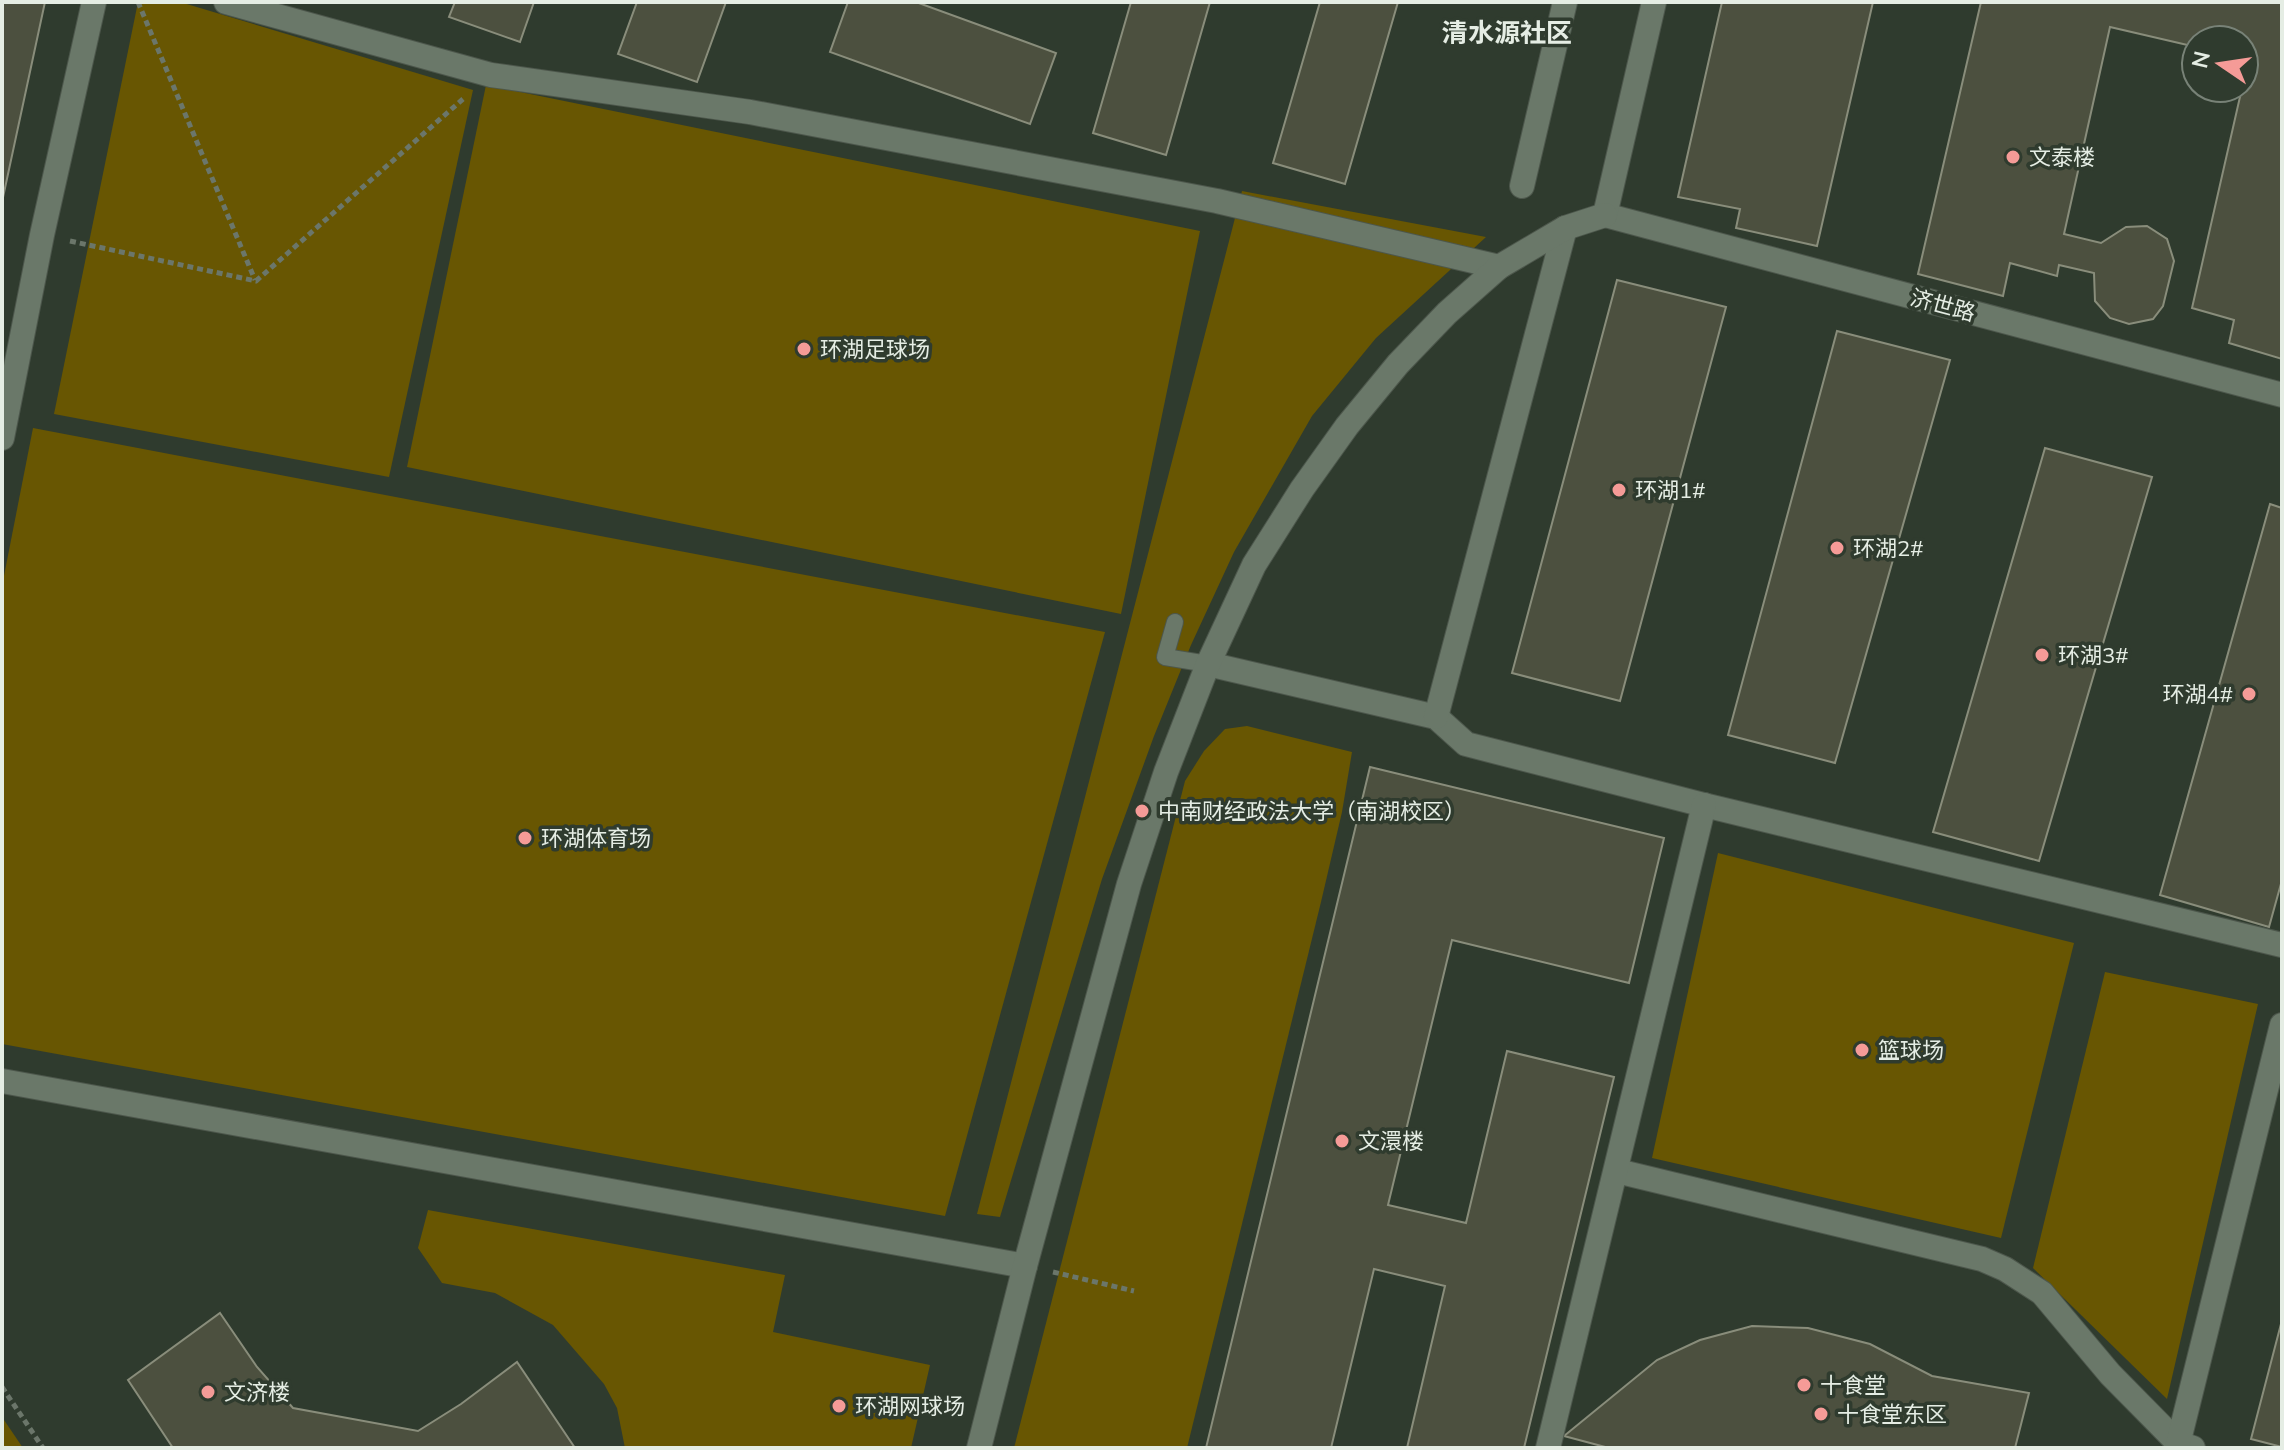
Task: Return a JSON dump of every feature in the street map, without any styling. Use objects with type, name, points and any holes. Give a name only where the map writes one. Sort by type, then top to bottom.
[{"type":"street","points":[[2,438],[42,235],[94,2]]},
{"type":"street","points":[[226,2],[491,75],[750,112],[1217,201],[1499,267]]},
{"type":"street","points":[[1522,186],[1565,2]]},
{"type":"street","points":[[979,1448],[1129,884],[1166,772],[1208,664],[1254,565],[1347,426],[1398,364],[1447,313],[1499,267],[1565,228],[1605,215],[1654,2]]},
{"type":"street","name":"济世路","points":[[1605,215],[2282,395]]},
{"type":"street","points":[[1436,717],[1565,228]]},
{"type":"street","points":[[1208,664],[1436,717],[1466,744],[2282,945]]},
{"type":"street","points":[[1548,1448],[1704,805]]},
{"type":"street","points":[[2183,1446],[2282,1025]]},
{"type":"street","points":[[2,1081],[1025,1266]]},
{"type":"street","points":[[1617,1171],[1982,1259],[2005,1269],[2042,1293],[2110,1374],[2183,1446]]},
{"type":"lane","points":[[1175,622],[1165,657],[1208,664]]},
{"type":"path","points":[[138,2],[256,281]]},
{"type":"path","points":[[256,281],[491,75]]},
{"type":"path","points":[[42,235],[256,281]]},
{"type":"path","points":[[1025,1266],[1134,1291]]},
{"type":"path","points":[[2,1387],[43,1448]]},
{"type":"shaded area","points":[[138,2],[180,2],[473,90],[389,477],[54,414]]},
{"type":"shaded area","name":"环湖足球场","points":[[486,85],[1200,231],[1121,614],[407,467]]},
{"type":"shaded area","points":[[1242,191],[1486,237],[1376,338],[1312,416],[1234,552],[1154,736],[1102,879],[1000,1217],[977,1214]]},
{"type":"shaded area","name":"环湖体育场","points":[[33,428],[1105,632],[945,1216],[2,1044],[2,586]]},
{"type":"shaded area","points":[[1247,726],[1352,752],[1321,902],[1187,1448],[1014,1448],[1185,781],[1204,751],[1225,729]]},
{"type":"shaded area","name":"篮球场","points":[[1718,853],[2074,943],[2001,1238],[1652,1158]]},
{"type":"shaded area","points":[[2105,972],[2258,1004],[2167,1399],[2033,1268]]},
{"type":"shaded area","points":[[428,1210],[785,1275],[773,1332],[930,1365],[911,1448],[625,1448],[617,1408],[604,1384],[553,1325],[495,1293],[442,1283],[418,1248]]},
{"type":"shaded area","points":[[2,1417],[23,1448],[2,1448]]},
{"type":"building","points":[[2,2],[45,2],[2,202]]},
{"type":"building","points":[[455,2],[534,2],[520,42],[449,17]]},
{"type":"building","points":[[637,2],[726,2],[697,82],[618,54]]},
{"type":"building","points":[[848,2],[916,2],[1056,53],[1030,124],[830,52]]},
{"type":"building","points":[[1131,2],[1210,2],[1166,155],[1093,133]]},
{"type":"building","points":[[1320,2],[1398,2],[1345,184],[1273,163]]},
{"type":"building","points":[[1722,2],[1873,2],[1817,246],[1736,228],[1740,209],[1678,197]]},
{"type":"building","name":"文泰楼","points":[[1981,2],[2282,2],[2282,359],[2229,343],[2234,320],[2192,308],[2238,104],[2260,104],[2260,24],[2180,24],[2180,43],[2110,27],[2064,234],[2101,243],[2126,227],[2147,226],[2167,239],[2174,261],[2163,306],[2153,319],[2129,324],[2110,318],[2095,301],[2094,273],[2059,265],[2057,276],[2010,263],[2003,296],[1918,274]]},
{"type":"building","name":"环湖1#","points":[[1617,280],[1726,307],[1620,701],[1512,673]]},
{"type":"building","name":"环湖2#","points":[[1837,331],[1950,360],[1835,763],[1728,735]]},
{"type":"building","name":"环湖3#","points":[[2045,448],[2152,477],[2039,861],[1933,832]]},
{"type":"building","name":"环湖4#","points":[[2270,504],[2282,508],[2282,880],[2269,927],[2160,895]]},
{"type":"building","name":"文澴楼","points":[[1370,767],[1664,838],[1629,983],[1452,940],[1388,1205],[1466,1223],[1507,1051],[1614,1077],[1524,1448],[1407,1448],[1445,1286],[1374,1269],[1331,1448],[1206,1448]]},
{"type":"building","name":"文济楼","points":[[220,1313],[257,1367],[293,1408],[418,1431],[461,1404],[517,1362],[575,1448],[173,1448],[128,1380]]},
{"type":"building","points":[[2282,1320],[2282,1447],[2251,1439]]},
{"type":"building","name":"十食堂","points":[[1752,1326],[1808,1328],[1870,1344],[1932,1376],[2029,1393],[2015,1448],[1609,1448],[1564,1436],[1657,1360],[1700,1340]]},
{"type":"place","name":"文泰楼","points":[[2013,157]]},
{"type":"place","name":"环湖足球场","points":[[804,349]]},
{"type":"place","name":"环湖1#","points":[[1619,490]]},
{"type":"place","name":"环湖2#","points":[[1837,548]]},
{"type":"place","name":"环湖3#","points":[[2042,655]]},
{"type":"place","name":"环湖4#","points":[[2249,694]]},
{"type":"place","name":"中南财经政法大学（南湖校区）","points":[[1142,811]]},
{"type":"place","name":"环湖体育场","points":[[525,838]]},
{"type":"place","name":"篮球场","points":[[1862,1050]]},
{"type":"place","name":"文澴楼","points":[[1342,1141]]},
{"type":"place","name":"十食堂","points":[[1804,1385]]},
{"type":"place","name":"文济楼","points":[[208,1392]]},
{"type":"place","name":"环湖网球场","points":[[839,1406]]},
{"type":"place","name":"十食堂东区","points":[[1821,1414]]},
{"type":"district","name":"清水源社区","points":[[1507,32]]}]
